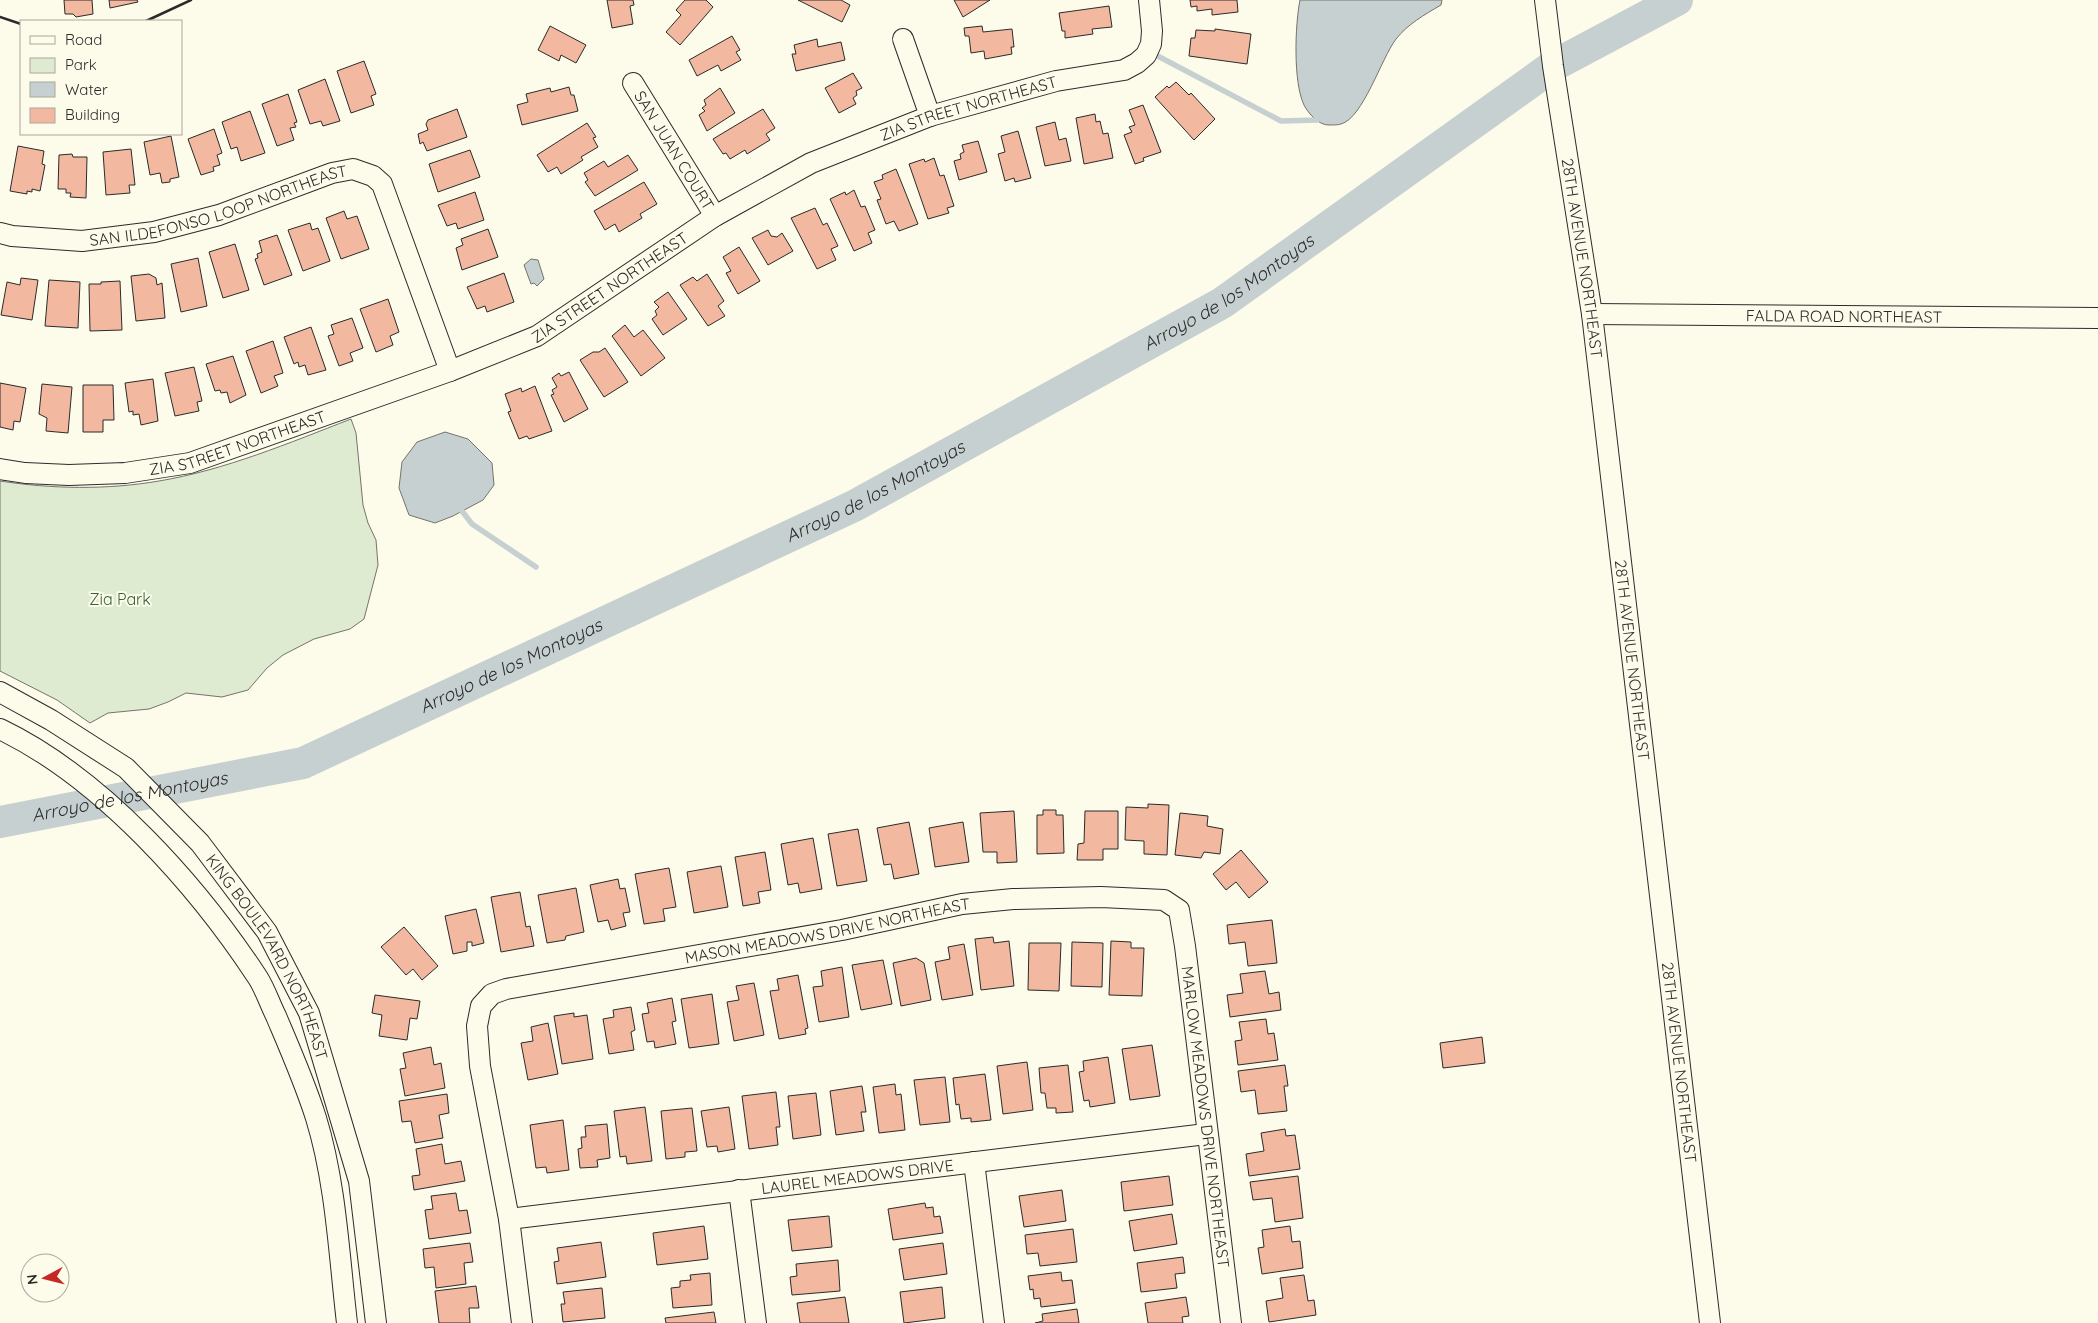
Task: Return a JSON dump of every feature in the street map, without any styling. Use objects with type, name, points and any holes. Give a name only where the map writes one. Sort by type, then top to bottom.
[{"type":"street","name":"ZIA STREET NORTHEAST","points":[[0,469],[25,474],[69,476],[125,473],[190,463],[450,371],[536,336],[715,216],[811,164],[930,116],[1056,81],[1124,70],[1137,63],[1146,55],[1151,44],[1152,31],[1149,0]]},
{"type":"street","name":"28TH AVENUE NORTHEAST","points":[[1545,0],[1553,66],[1592,314],[1710,1323]]},
{"type":"street","points":[[903,39],[930,116]]},
{"type":"street","name":"SAN JUAN COURT","points":[[633,83],[715,216]]},
{"type":"street","name":"SAN ILDEFONSO LOOP NORTHEAST","points":[[0,233],[12,236],[82,241],[154,232],[218,215],[332,173],[353,169],[364,172],[373,176],[382,184],[450,371]]},
{"type":"street","name":"FALDA ROAD NORTHEAST","points":[[1592,314],[2098,318]]},
{"type":"street","name":"KING BOULEVARD NORTHEAST","points":[[0,692],[51,720],[118,763],[149,790],[200,843],[267,932],[309,1013],[358,1181],[376,1323]]},
{"type":"street","name":"KING BOULEVARD NORTHEAST","points":[[0,729],[58,763],[112,806],[195,891],[259,980],[288,1044],[316,1118],[331,1186],[347,1323]]},
{"type":"street","name":"MASON MEADOWS DRIVE NORTHEAST","points":[[509,1219],[480,1066],[477,1026],[481,1006],[492,994],[506,989],[842,930],[962,904],[1013,899],[1101,897],[1164,900],[1179,910]]},
{"type":"street","name":"MARLOW MEADOWS DRIVE NORTHEAST","points":[[1179,910],[1231,1323]]},
{"type":"street","name":"LAUREL MEADOWS DRIVE","points":[[509,1219],[1206,1134]]},
{"type":"street","points":[[974,1162],[994,1323]]},
{"type":"street","points":[[740,1190],[756,1323]]},
{"type":"street","points":[[509,1219],[522,1323]]},
{"type":"green space","name":"Zia Park","points":[[351,419],[356,433],[363,505],[368,523],[376,540],[378,565],[364,619],[350,629],[314,639],[283,655],[267,668],[248,690],[222,697],[186,693],[149,709],[108,713],[90,723],[57,700],[0,671],[0,481],[39,486],[100,487],[159,481],[232,463]]},
{"type":"water","points":[[1300,0],[1442,0],[1441,5],[1411,24],[1396,39],[1357,111],[1341,124],[1326,125],[1311,115],[1300,95],[1296,53]]},
{"type":"water","points":[[531,259],[538,260],[544,279],[537,286],[534,283],[531,284],[524,265]]},
{"type":"water","points":[[445,432],[468,439],[492,463],[494,485],[483,500],[435,523],[409,515],[399,488],[402,462],[417,442]]},
{"type":"building","points":[[64,0],[92,0],[93,14],[76,17],[73,14],[65,14]]},
{"type":"building","points":[[109,0],[137,0],[138,2],[110,8]]},
{"type":"building","points":[[607,0],[633,0],[634,5],[630,6],[633,24],[612,28]]},
{"type":"building","points":[[685,0],[706,0],[713,7],[680,45],[666,32],[681,15],[676,10]]},
{"type":"building","points":[[798,0],[841,0],[850,5],[842,22]]},
{"type":"building","points":[[954,0],[990,0],[963,17]]},
{"type":"building","points":[[1190,0],[1237,0],[1238,12],[1212,15],[1212,9],[1197,11],[1197,6],[1191,7]]},
{"type":"building","points":[[1109,6],[1112,27],[1092,29],[1093,34],[1065,38],[1065,31],[1062,31],[1059,13]]},
{"type":"building","points":[[550,26],[586,45],[576,63],[561,55],[559,61],[538,50]]},
{"type":"building","points":[[982,26],[983,32],[1012,29],[1014,47],[1011,47],[1012,54],[985,59],[984,51],[971,53],[969,36],[965,36],[964,28]]},
{"type":"building","points":[[1215,29],[1251,34],[1247,64],[1189,56],[1191,38],[1195,38],[1196,30],[1215,31]]},
{"type":"building","points":[[732,36],[740,50],[736,52],[741,60],[721,71],[718,65],[697,76],[689,60]]},
{"type":"building","points":[[817,39],[818,47],[841,42],[845,60],[796,71],[792,54],[796,54],[794,45]]},
{"type":"building","points":[[364,61],[376,94],[371,96],[374,105],[351,113],[337,71]]},
{"type":"building","points":[[853,73],[862,88],[856,91],[857,95],[853,98],[856,104],[839,113],[825,88]]},
{"type":"building","points":[[325,79],[340,121],[323,126],[321,121],[310,124],[298,90]]},
{"type":"building","points":[[1176,82],[1189,95],[1191,93],[1215,119],[1194,140],[1155,97],[1167,86],[1169,88]]},
{"type":"building","points":[[569,87],[571,95],[574,95],[578,111],[522,125],[517,105],[528,102],[526,94],[550,88],[551,92]]},
{"type":"building","points":[[720,88],[735,113],[707,131],[699,115],[705,111],[702,108],[706,105],[704,100]]},
{"type":"building","points":[[288,94],[297,122],[294,123],[296,127],[290,128],[294,140],[277,146],[262,104]]},
{"type":"building","points":[[1143,105],[1161,152],[1143,158],[1144,161],[1135,164],[1124,135],[1132,132],[1129,127],[1135,125],[1129,110]]},
{"type":"building","points":[[457,109],[467,137],[427,151],[423,142],[420,144],[418,134],[428,130],[426,124],[428,120]]},
{"type":"building","points":[[763,109],[775,128],[766,134],[770,140],[747,154],[745,150],[730,159],[726,153],[723,154],[713,139]]},
{"type":"building","points":[[250,111],[265,153],[241,161],[237,147],[231,149],[222,122]]},
{"type":"building","points":[[1095,114],[1096,122],[1100,121],[1103,134],[1108,133],[1113,158],[1084,164],[1076,118]]},
{"type":"building","points":[[1055,122],[1059,140],[1066,138],[1071,161],[1045,166],[1036,127]]},
{"type":"building","points":[[587,123],[596,137],[593,138],[598,147],[581,157],[583,160],[561,174],[557,167],[548,172],[537,155]]},
{"type":"building","points":[[214,129],[222,153],[217,155],[220,165],[213,167],[214,171],[201,175],[188,139]]},
{"type":"building","points":[[1018,131],[1031,178],[1015,182],[1014,178],[1005,181],[998,154],[1005,152],[1001,136]]},
{"type":"building","points":[[171,136],[179,177],[170,179],[170,182],[162,183],[160,173],[150,175],[144,142]]},
{"type":"building","points":[[978,141],[987,172],[959,180],[954,161],[961,159],[960,154],[964,152],[962,145]]},
{"type":"building","points":[[18,146],[44,151],[42,164],[45,165],[40,191],[32,189],[32,192],[27,191],[27,194],[10,191]]},
{"type":"building","points":[[131,149],[135,185],[129,185],[130,193],[106,195],[103,152]]},
{"type":"building","points":[[470,150],[480,177],[438,192],[429,164]]},
{"type":"building","points":[[72,154],[73,157],[87,157],[86,198],[70,197],[71,193],[66,193],[66,189],[58,189],[59,155]]},
{"type":"building","points":[[628,155],[638,170],[595,196],[585,182],[588,180],[584,173],[604,161],[608,167]]},
{"type":"building","points":[[934,158],[940,176],[944,175],[954,206],[947,208],[949,213],[928,219],[909,164],[924,159],[925,162]]},
{"type":"building","points":[[896,169],[918,224],[899,231],[894,221],[886,224],[877,200],[881,199],[874,182],[883,179],[882,175]]},
{"type":"building","points":[[644,182],[657,204],[640,214],[642,218],[619,232],[615,224],[605,230],[594,211]]},
{"type":"building","points":[[854,190],[861,207],[865,206],[875,230],[868,233],[872,243],[854,251],[830,199],[845,192],[846,195]]},
{"type":"building","points":[[475,192],[484,220],[458,229],[456,223],[447,226],[438,205]]},
{"type":"building","points":[[815,208],[823,225],[827,223],[838,246],[831,249],[836,260],[817,269],[791,218]]},
{"type":"building","points":[[344,211],[347,219],[357,216],[369,249],[341,259],[326,218]]},
{"type":"building","points":[[310,223],[312,230],[318,228],[330,261],[303,271],[288,230]]},
{"type":"building","points":[[488,229],[498,257],[462,270],[456,248],[463,245],[461,239]]},
{"type":"building","points":[[768,230],[771,236],[777,237],[782,233],[793,251],[768,265],[752,238]]},
{"type":"building","points":[[277,235],[292,275],[264,285],[255,259],[258,258],[257,254],[262,252],[259,241]]},
{"type":"building","points":[[235,244],[249,290],[223,298],[209,252]]},
{"type":"building","points":[[739,247],[760,281],[738,294],[726,273],[731,271],[723,257]]},
{"type":"building","points":[[198,258],[207,306],[181,312],[171,264]]},
{"type":"building","points":[[504,273],[514,302],[487,312],[485,306],[477,309],[467,287]]},
{"type":"building","points":[[149,274],[156,278],[157,285],[162,283],[165,318],[136,321],[131,276]]},
{"type":"building","points":[[707,274],[724,301],[718,306],[725,316],[708,326],[680,285],[693,277],[697,281]]},
{"type":"building","points":[[21,278],[38,280],[32,320],[1,315],[7,282],[20,285]]},
{"type":"building","points":[[49,280],[80,282],[78,328],[45,326]]},
{"type":"building","points":[[120,281],[122,330],[90,331],[89,284]]},
{"type":"building","points":[[668,292],[687,319],[663,335],[652,319],[657,315],[655,311],[659,307],[654,302]]},
{"type":"building","points":[[388,299],[399,332],[390,336],[393,345],[376,352],[360,309]]},
{"type":"building","points":[[352,318],[363,348],[350,353],[353,361],[339,366],[328,336],[334,334],[331,325]]},
{"type":"building","points":[[625,325],[634,337],[643,330],[665,358],[641,376],[612,336]]},
{"type":"building","points":[[311,327],[326,370],[308,375],[305,365],[299,367],[298,362],[294,364],[284,337]]},
{"type":"building","points":[[273,341],[283,373],[274,376],[278,386],[261,393],[246,351]]},
{"type":"building","points":[[605,348],[628,382],[604,397],[580,360],[593,352],[599,352]]},
{"type":"building","points":[[233,356],[246,395],[230,403],[227,392],[215,391],[206,364]]},
{"type":"building","points":[[194,367],[202,401],[197,402],[199,411],[175,416],[165,373]]},
{"type":"building","points":[[569,372],[588,409],[564,422],[551,395],[554,394],[552,390],[557,387],[552,378],[559,373],[561,376]]},
{"type":"building","points":[[153,379],[158,421],[141,425],[139,414],[133,415],[133,411],[129,412],[125,383]]},
{"type":"building","points":[[0,383],[26,388],[20,422],[14,421],[13,430],[0,427]]},
{"type":"building","points":[[42,384],[72,387],[68,433],[46,431],[47,418],[39,414]]},
{"type":"building","points":[[83,385],[113,385],[114,420],[103,420],[103,432],[83,432]]},
{"type":"building","points":[[535,386],[552,431],[529,439],[527,436],[519,439],[508,412],[511,411],[505,394],[521,388],[522,392]]},
{"type":"building","points":[[1148,804],[1169,805],[1167,855],[1144,854],[1144,841],[1125,840],[1126,807],[1148,808]]},
{"type":"building","points":[[1043,810],[1056,810],[1056,815],[1063,815],[1064,853],[1037,854],[1037,815],[1043,815]]},
{"type":"building","points":[[1014,811],[1017,862],[997,863],[997,852],[983,852],[980,813]]},
{"type":"building","points":[[1085,811],[1118,811],[1118,849],[1103,849],[1103,860],[1077,860],[1078,844],[1084,843]]},
{"type":"building","points":[[1180,813],[1208,816],[1207,826],[1223,829],[1220,854],[1204,852],[1201,858],[1175,855]]},
{"type":"building","points":[[909,822],[919,874],[894,879],[891,864],[884,865],[877,828]]},
{"type":"building","points":[[963,822],[969,862],[935,867],[929,828]]},
{"type":"building","points":[[858,829],[867,881],[837,886],[828,834]]},
{"type":"building","points":[[813,838],[822,889],[800,893],[798,883],[788,885],[781,844]]},
{"type":"building","points":[[1241,850],[1268,882],[1249,898],[1236,882],[1226,890],[1213,874]]},
{"type":"building","points":[[765,852],[771,890],[758,892],[760,903],[743,906],[735,857]]},
{"type":"building","points":[[721,866],[728,907],[694,913],[687,872]]},
{"type":"building","points":[[669,868],[676,907],[663,909],[665,921],[644,924],[635,874]]},
{"type":"building","points":[[618,879],[620,889],[625,888],[630,912],[623,913],[626,926],[611,930],[608,920],[598,922],[590,885]]},
{"type":"building","points":[[576,888],[584,932],[566,936],[565,940],[547,943],[538,895]]},
{"type":"building","points":[[520,892],[526,927],[530,926],[534,946],[501,952],[491,897]]},
{"type":"building","points":[[476,909],[484,943],[472,946],[472,942],[467,942],[467,951],[453,954],[445,916]]},
{"type":"building","points":[[1272,920],[1277,963],[1248,966],[1245,942],[1229,944],[1227,925]]},
{"type":"building","points":[[404,927],[438,966],[422,980],[413,969],[406,975],[381,947]]},
{"type":"building","points":[[993,937],[994,943],[1009,941],[1014,986],[981,990],[975,939]]},
{"type":"building","points":[[1111,941],[1131,942],[1131,948],[1144,948],[1142,996],[1109,995]]},
{"type":"building","points":[[1072,942],[1103,943],[1102,987],[1071,986]]},
{"type":"building","points":[[1029,943],[1061,943],[1059,991],[1028,990]]},
{"type":"building","points":[[964,944],[973,995],[942,1000],[935,962],[950,959],[948,947]]},
{"type":"building","points":[[916,958],[924,963],[931,1000],[901,1006],[893,963]]},
{"type":"building","points":[[883,960],[892,1004],[861,1010],[852,965]]},
{"type":"building","points":[[842,967],[849,1017],[819,1022],[813,987],[823,986],[821,971]]},
{"type":"building","points":[[1265,971],[1269,994],[1279,992],[1281,1010],[1230,1017],[1227,995],[1243,993],[1240,974]]},
{"type":"building","points":[[798,975],[808,1028],[805,1029],[806,1034],[779,1039],[770,991],[779,990],[777,979]]},
{"type":"building","points":[[754,983],[764,1035],[734,1041],[727,1002],[739,1000],[736,986]]},
{"type":"building","points":[[712,994],[719,1044],[689,1048],[681,999]]},
{"type":"building","points":[[375,995],[420,1001],[417,1019],[410,1018],[407,1040],[379,1036],[382,1015],[372,1013]]},
{"type":"building","points":[[672,998],[676,1021],[672,1022],[676,1044],[655,1048],[654,1041],[647,1042],[642,1014],[649,1013],[647,1003]]},
{"type":"building","points":[[631,1007],[635,1030],[631,1032],[634,1050],[609,1054],[603,1019],[614,1017],[613,1010]]},
{"type":"building","points":[[574,1013],[574,1017],[587,1015],[593,1059],[562,1064],[554,1016]]},
{"type":"building","points":[[1266,1019],[1268,1034],[1274,1033],[1278,1060],[1238,1065],[1235,1041],[1242,1040],[1239,1022]]},
{"type":"building","points":[[548,1023],[558,1074],[528,1080],[521,1043],[533,1041],[531,1027]]},
{"type":"building","points":[[1482,1037],[1485,1063],[1443,1068],[1440,1043]]},
{"type":"building","points":[[1152,1045],[1160,1096],[1130,1100],[1122,1049]]},
{"type":"building","points":[[431,1047],[434,1065],[441,1063],[445,1088],[405,1096],[400,1069],[406,1068],[403,1053]]},
{"type":"building","points":[[1108,1057],[1115,1103],[1090,1107],[1089,1100],[1084,1101],[1079,1072],[1084,1071],[1083,1061]]},
{"type":"building","points":[[1027,1062],[1033,1110],[1003,1114],[997,1066]]},
{"type":"building","points":[[1068,1065],[1073,1112],[1056,1113],[1056,1108],[1047,1108],[1045,1093],[1041,1093],[1039,1068]]},
{"type":"building","points":[[1285,1065],[1288,1086],[1284,1086],[1287,1111],[1258,1114],[1255,1090],[1241,1092],[1238,1071]]},
{"type":"building","points":[[985,1074],[991,1120],[971,1122],[971,1118],[961,1119],[959,1104],[956,1105],[953,1078]]},
{"type":"building","points":[[945,1077],[950,1122],[920,1125],[914,1080]]},
{"type":"building","points":[[895,1084],[896,1095],[901,1094],[905,1130],[879,1133],[873,1087]]},
{"type":"building","points":[[862,1086],[866,1112],[861,1112],[864,1131],[836,1135],[830,1091]]},
{"type":"building","points":[[776,1092],[780,1127],[776,1127],[778,1145],[749,1149],[742,1096]]},
{"type":"building","points":[[816,1093],[821,1135],[793,1139],[788,1096]]},
{"type":"building","points":[[447,1094],[449,1113],[439,1115],[443,1138],[415,1143],[411,1121],[402,1122],[399,1101]]},
{"type":"building","points":[[645,1107],[652,1161],[627,1164],[626,1156],[620,1157],[614,1111]]},
{"type":"building","points":[[729,1107],[735,1149],[718,1152],[717,1146],[707,1147],[701,1111]]},
{"type":"building","points":[[692,1108],[697,1151],[685,1152],[685,1157],[666,1159],[661,1111]]},
{"type":"building","points":[[563,1120],[569,1170],[547,1173],[546,1167],[536,1168],[530,1125]]},
{"type":"building","points":[[607,1124],[610,1158],[597,1160],[598,1167],[580,1168],[578,1149],[582,1148],[581,1137],[586,1137],[585,1126]]},
{"type":"building","points":[[1285,1129],[1286,1136],[1295,1135],[1300,1169],[1249,1176],[1246,1154],[1264,1151],[1261,1133]]},
{"type":"building","points":[[442,1144],[445,1164],[461,1161],[465,1181],[414,1190],[412,1176],[420,1175],[416,1149]]},
{"type":"building","points":[[1169,1176],[1173,1205],[1124,1211],[1121,1182]]},
{"type":"building","points":[[1298,1176],[1303,1218],[1275,1222],[1272,1198],[1253,1200],[1250,1182]]},
{"type":"building","points":[[1062,1190],[1066,1221],[1024,1227],[1019,1196]]},
{"type":"building","points":[[456,1193],[459,1211],[467,1210],[471,1233],[429,1239],[425,1210],[433,1209],[431,1196]]},
{"type":"building","points":[[925,1203],[926,1208],[933,1207],[934,1217],[940,1216],[943,1233],[893,1240],[888,1209]]},
{"type":"building","points":[[1172,1214],[1177,1244],[1134,1251],[1129,1221]]},
{"type":"building","points":[[829,1216],[832,1247],[792,1251],[788,1220]]},
{"type":"building","points":[[704,1226],[708,1259],[657,1265],[653,1233]]},
{"type":"building","points":[[1290,1226],[1292,1242],[1300,1241],[1303,1268],[1262,1274],[1258,1248],[1264,1247],[1262,1230]]},
{"type":"building","points":[[1073,1229],[1077,1262],[1040,1266],[1038,1253],[1027,1254],[1025,1235]]},
{"type":"building","points":[[601,1242],[606,1277],[557,1284],[554,1262],[559,1261],[557,1248]]},
{"type":"building","points":[[470,1243],[473,1262],[464,1263],[466,1284],[436,1288],[434,1267],[425,1268],[423,1249]]},
{"type":"building","points":[[943,1243],[947,1274],[904,1280],[899,1249]]},
{"type":"building","points":[[1183,1257],[1185,1273],[1175,1274],[1177,1288],[1141,1292],[1137,1263]]},
{"type":"building","points":[[838,1260],[840,1291],[792,1295],[790,1277],[797,1276],[796,1264]]},
{"type":"building","points":[[1061,1272],[1062,1281],[1072,1280],[1075,1303],[1041,1307],[1040,1298],[1034,1299],[1033,1289],[1030,1290],[1028,1276]]},
{"type":"building","points":[[710,1273],[712,1305],[673,1308],[671,1288],[680,1287],[680,1281],[691,1280],[690,1275]]},
{"type":"building","points":[[1304,1275],[1308,1301],[1314,1300],[1316,1315],[1269,1322],[1266,1301],[1283,1298],[1280,1278]]},
{"type":"building","points":[[476,1286],[479,1308],[469,1308],[470,1323],[439,1323],[435,1291]]},
{"type":"building","points":[[942,1287],[945,1318],[904,1323],[900,1292]]},
{"type":"building","points":[[602,1288],[605,1318],[563,1322],[561,1304],[565,1304],[563,1292]]},
{"type":"building","points":[[845,1297],[849,1323],[800,1323],[797,1303]]},
{"type":"building","points":[[1186,1297],[1189,1316],[1182,1317],[1183,1323],[1148,1323],[1145,1303]]},
{"type":"building","points":[[1077,1309],[1079,1323],[1035,1323],[1043,1321],[1042,1314]]},
{"type":"building","points":[[714,1312],[716,1323],[666,1323],[665,1318]]},
{"type":"waterway","name":"Arroyo de los Montoyas","points":[[0,822],[303,763],[854,506],[1222,303],[1553,66],[1677,0]]},
{"type":"waterway","points":[[1152,53],[1281,121],[1317,120]]},
{"type":"waterway","points":[[462,511],[472,524],[536,567]]},
{"type":"wall","points":[[148,20],[191,0]]},
{"type":"wall","points":[[0,17],[20,24]]}]
